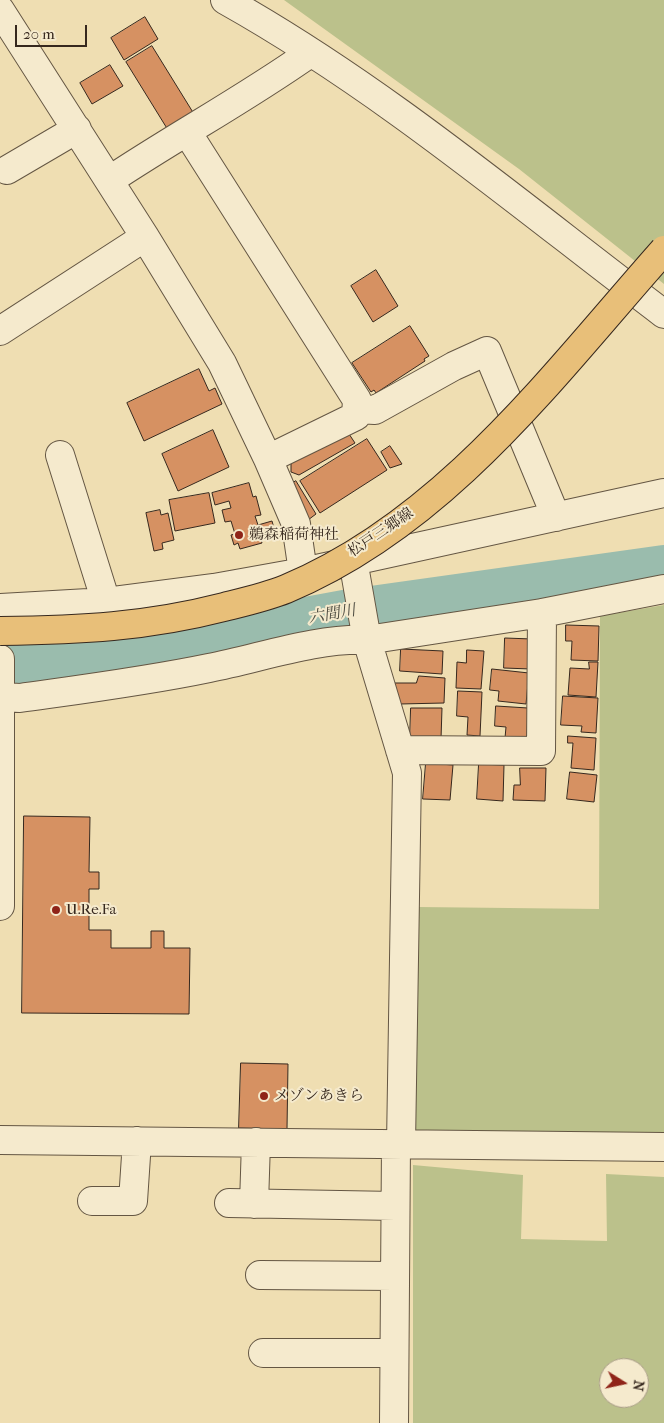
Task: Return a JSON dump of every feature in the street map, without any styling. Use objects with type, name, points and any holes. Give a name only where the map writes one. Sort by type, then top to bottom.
[{"type":"main road","name":"松戸三郷線","points":[[0,632],[110,628],[171,620],[285,589],[365,546],[421,506],[461,473],[505,430],[664,250]]},
{"type":"street","points":[[225,0],[310,53],[450,149],[664,314]]},
{"type":"street","points":[[0,10],[110,180],[222,363],[268,458],[296,524],[303,572]]},
{"type":"street","points":[[110,180],[258,90],[310,53]]},
{"type":"street","points":[[7,170],[77,129]]},
{"type":"street","points":[[187,132],[357,400],[356,416],[268,458]]},
{"type":"street","points":[[1,328],[145,237]]},
{"type":"street","points":[[357,408],[375,410],[454,366],[487,351],[556,518]]},
{"type":"street","points":[[60,455],[106,602]]},
{"type":"street","points":[[0,608],[106,602],[214,588],[303,572],[354,568],[664,493]]},
{"type":"street","points":[[354,568],[366,636],[407,773],[395,1206],[394,1423]]},
{"type":"street","points":[[1,701],[144,681],[348,639],[542,613],[664,589]]},
{"type":"street","points":[[400,750],[540,751],[542,613]]},
{"type":"street","points":[[0,659],[0,906]]},
{"type":"street","points":[[0,1140],[664,1146]]},
{"type":"street","points":[[92,1201],[134,1201],[137,1141]]},
{"type":"street","points":[[256,1142],[242,1204],[395,1206]]},
{"type":"street","points":[[260,1275],[394,1276]]},
{"type":"street","points":[[263,1353],[394,1353]]},
{"type":"green space","points":[[284,0],[664,0],[664,284],[519,169]]},
{"type":"green space","points":[[664,605],[664,1134],[414,1130],[418,907],[599,909],[600,616]]},
{"type":"green space","points":[[413,1165],[523,1175],[521,1239],[607,1241],[606,1174],[664,1177],[664,1423],[413,1423]]},
{"type":"shaded area","points":[[30,653],[31,674],[0,676],[0,655]]},
{"type":"building","points":[[145,17],[158,39],[124,60],[111,38]]},
{"type":"building","points":[[152,46],[194,114],[168,130],[126,62]]},
{"type":"building","points":[[110,65],[123,86],[92,104],[80,83]]},
{"type":"building","points":[[376,270],[398,306],[373,322],[351,286]]},
{"type":"building","points":[[410,326],[429,356],[424,359],[425,361],[376,393],[374,390],[371,392],[352,363]]},
{"type":"building","points":[[199,369],[209,391],[215,388],[222,404],[144,441],[127,403]]},
{"type":"building","points":[[213,430],[229,467],[178,491],[162,454]]},
{"type":"building","points":[[349,434],[355,443],[299,475],[291,472],[291,464],[295,460]]},
{"type":"building","points":[[367,439],[387,470],[320,513],[300,481]]},
{"type":"building","points":[[390,446],[402,464],[390,468],[381,452]]},
{"type":"building","points":[[296,481],[316,514],[308,520],[293,483]]},
{"type":"building","points":[[249,483],[253,497],[256,496],[261,515],[255,516],[258,525],[272,521],[275,532],[260,536],[262,543],[240,549],[238,543],[234,545],[231,535],[235,534],[231,521],[225,522],[222,510],[231,508],[229,501],[215,505],[212,493]]},
{"type":"building","points":[[209,493],[215,523],[175,531],[169,500]]},
{"type":"building","points":[[160,510],[161,515],[168,513],[174,540],[162,543],[163,549],[154,551],[146,513]]},
{"type":"building","points":[[566,625],[599,626],[598,661],[571,660],[572,641],[566,641]]},
{"type":"building","points":[[505,638],[532,639],[531,669],[504,668]]},
{"type":"building","points":[[401,649],[443,651],[442,674],[400,671]]},
{"type":"building","points":[[467,650],[484,651],[481,689],[456,688],[457,662],[466,663]]},
{"type":"building","points":[[589,662],[598,662],[596,697],[568,695],[570,668],[589,669]]},
{"type":"building","points":[[492,669],[529,673],[526,704],[498,701],[499,691],[490,690]]},
{"type":"building","points":[[419,676],[445,678],[444,703],[400,704],[394,683],[416,683]]},
{"type":"building","points":[[458,691],[482,692],[480,736],[467,735],[468,717],[457,716]]},
{"type":"building","points":[[563,696],[598,698],[596,733],[581,732],[582,726],[561,725]]},
{"type":"building","points":[[496,706],[528,708],[527,739],[505,738],[506,727],[495,726]]},
{"type":"building","points":[[411,708],[442,708],[441,739],[410,738]]},
{"type":"building","points":[[568,736],[596,738],[594,770],[571,768],[573,743],[568,743]]},
{"type":"building","points":[[426,763],[453,765],[450,800],[423,799]]},
{"type":"building","points":[[479,764],[504,765],[503,801],[477,799]]},
{"type":"building","points":[[520,768],[546,768],[545,801],[513,800],[514,785],[520,785]]},
{"type":"building","points":[[570,772],[597,775],[594,802],[567,799]]},
{"type":"building","name":"U.Re.Fa","points":[[24,816],[90,817],[89,872],[99,872],[99,889],[89,889],[89,930],[111,930],[111,948],[151,948],[151,931],[164,931],[164,948],[190,948],[189,1014],[22,1013]]},
{"type":"building","name":"メゾンあきら","points":[[241,1063],[288,1064],[287,1129],[239,1128]]},
{"type":"waterway","name":"六間川","points":[[0,668],[150,648],[350,611],[664,567]]},
{"type":"place","name":"鵜森稲荷神社","points":[[239,535]]},
{"type":"place","name":"U.Re.Fa","points":[[56,910]]},
{"type":"place","name":"メゾンあきら","points":[[264,1096]]}]
